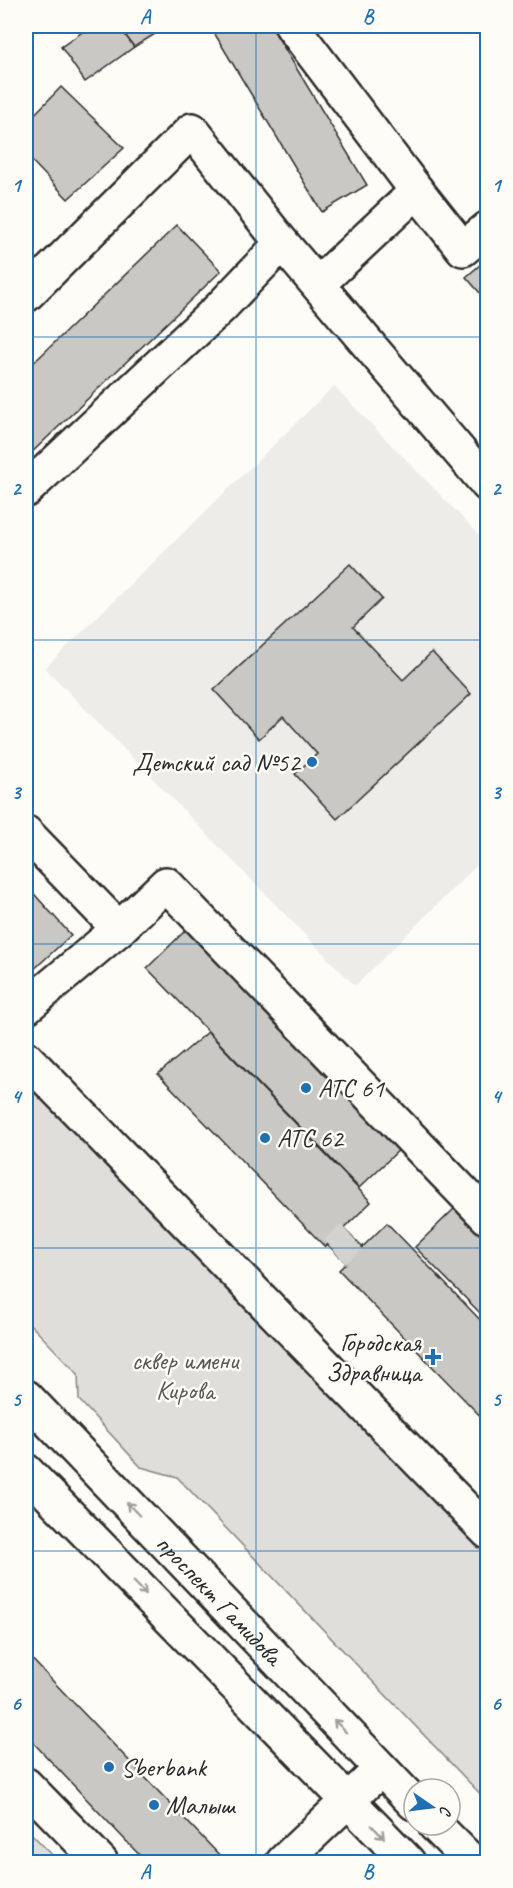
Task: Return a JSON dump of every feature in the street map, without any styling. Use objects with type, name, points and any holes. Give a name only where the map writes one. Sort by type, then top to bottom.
[{"type":"main road","points":[[292,26],[463,249],[488,228]]},
{"type":"main road","points":[[26,295],[192,130],[282,243],[488,485]]},
{"type":"main road","points":[[318,284],[417,191]]},
{"type":"main road","points":[[26,490],[221,307],[282,243]]},
{"type":"main road","points":[[26,833],[119,929]]},
{"type":"main road","points":[[26,1007],[119,929],[166,884],[488,1218]]},
{"type":"main road","points":[[26,1058],[488,1532]]},
{"type":"main road","name":"проспект Гамидова","points":[[26,1397],[402,1791]]},
{"type":"main road","name":"проспект Гамидова","points":[[26,1471],[408,1863]]},
{"type":"main road","points":[[284,1863],[381,1769]]},
{"type":"main road","points":[[26,1785],[101,1863]]},
{"type":"main road","points":[[447,1837],[472,1863]]},
{"type":"shaded area","name":"Детский сад №52","points":[[334,386],[487,543],[487,855],[355,986],[45,668]]},
{"type":"green space","name":"сквер имени Кирова","points":[[26,1077],[487,1547],[487,1801],[177,1477],[141,1467],[79,1400],[78,1374],[26,1320]]},
{"type":"green space","points":[[26,1828],[59,1862],[26,1862]]},
{"type":"building","points":[[91,26],[119,26],[134,47],[85,82],[61,47]]},
{"type":"building","points":[[119,26],[168,26],[134,47]]},
{"type":"building","points":[[210,26],[271,26],[367,185],[322,212]]},
{"type":"building","points":[[61,87],[124,148],[68,199],[26,155],[26,123]]},
{"type":"building","points":[[177,225],[221,271],[26,458],[26,370]]},
{"type":"building","points":[[488,258],[488,302],[466,277]]},
{"type":"building","points":[[350,564],[382,599],[353,627],[403,680],[432,652],[471,694],[337,819],[295,774],[317,754],[283,716],[259,739],[214,690]]},
{"type":"building","points":[[26,885],[71,935],[29,974],[26,970]]},
{"type":"building","name":"АТС 61","points":[[191,925],[404,1145],[359,1188],[147,968]]},
{"type":"building","name":"АТС 62","points":[[208,1032],[371,1202],[325,1247],[158,1074]]},
{"type":"building","points":[[457,1206],[488,1238],[488,1321],[415,1247]]},
{"type":"building","points":[[387,1223],[488,1328],[488,1424],[339,1270]]},
{"type":"building","name":"АТС 62","points":[[344,1229],[362,1247],[346,1263],[328,1245]]},
{"type":"building","points":[[26,1653],[226,1862],[146,1862],[26,1735]]},
{"type":"tunnel","points":[[335,1252],[352,1237]]},
{"type":"place","name":"Детский сад №52","points":[[312,762]]},
{"type":"place","name":"АТС 61","points":[[306,1088]]},
{"type":"place","name":"АТС 62","points":[[265,1138]]},
{"type":"place","name":"Городская Здравница","points":[[433,1357]]},
{"type":"place","name":"Sberbank","points":[[109,1767]]},
{"type":"place","name":"Малыш","points":[[154,1805]]}]
